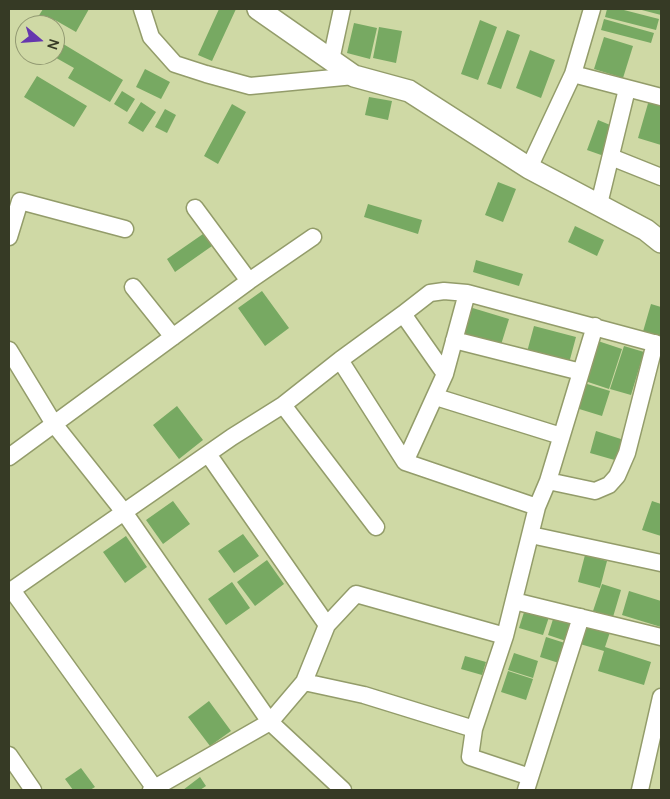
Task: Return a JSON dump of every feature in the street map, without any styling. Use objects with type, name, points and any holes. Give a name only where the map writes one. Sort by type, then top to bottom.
[{"type":"street","points":[[142,9],[152,37],[175,64],[206,74],[250,86],[354,76]]},
{"type":"street","points":[[258,9],[354,76],[409,91],[528,168],[646,230],[661,242]]},
{"type":"street","points":[[331,60],[342,9]]},
{"type":"street","points":[[528,168],[573,74],[592,9]]},
{"type":"street","points":[[573,74],[661,97]]},
{"type":"street","points":[[599,204],[627,89]]},
{"type":"street","points":[[611,157],[661,177]]},
{"type":"street","points":[[9,237],[14,199],[125,229]]},
{"type":"street","points":[[195,208],[249,281]]},
{"type":"street","points":[[9,457],[249,281],[313,237]]},
{"type":"street","points":[[133,287],[173,337]]},
{"type":"street","points":[[505,636],[356,594],[327,625],[304,682],[270,722],[154,789],[10,591],[208,454],[283,405],[430,293],[444,291],[466,293],[658,344],[627,452],[617,476],[609,485],[595,491],[548,481]]},
{"type":"street","points":[[405,462],[445,374],[466,293]]},
{"type":"street","points":[[403,314],[445,374]]},
{"type":"street","points":[[581,617],[528,784],[470,757],[474,729],[505,636],[537,507],[548,481],[595,326]]},
{"type":"street","points":[[454,340],[581,372]]},
{"type":"street","points":[[9,350],[54,424],[124,512],[270,722],[343,790]]},
{"type":"street","points":[[340,360],[405,462],[537,507]]},
{"type":"street","points":[[436,397],[561,436]]},
{"type":"street","points":[[283,405],[376,527]]},
{"type":"street","points":[[208,454],[327,625]]},
{"type":"street","points":[[531,535],[661,563]]},
{"type":"street","points":[[514,601],[661,637]]},
{"type":"street","points":[[304,682],[364,695],[474,729]]},
{"type":"street","points":[[640,790],[661,697]]},
{"type":"street","points":[[9,755],[33,790]]},
{"type":"building","points":[[43,9],[89,9],[76,32],[65,26],[65,15],[39,15]]},
{"type":"building","points":[[219,9],[236,9],[212,61],[198,55]]},
{"type":"building","points":[[607,9],[620,9],[659,19],[656,30],[605,17]]},
{"type":"building","points":[[638,9],[661,9],[661,15]]},
{"type":"building","points":[[604,19],[654,33],[651,43],[601,30]]},
{"type":"building","points":[[480,20],[497,27],[478,80],[461,74]]},
{"type":"building","points":[[354,23],[377,28],[370,59],[347,53]]},
{"type":"building","points":[[379,27],[402,31],[396,63],[373,58]]},
{"type":"building","points":[[507,30],[520,35],[501,89],[487,84]]},
{"type":"building","points":[[604,37],[633,46],[623,78],[594,69]]},
{"type":"building","points":[[65,45],[123,80],[110,102],[68,78],[74,68],[65,63]]},
{"type":"building","points":[[530,50],[555,60],[541,98],[516,88]]},
{"type":"building","points":[[145,69],[170,82],[161,99],[136,87]]},
{"type":"building","points":[[37,76],[87,106],[74,127],[24,97]]},
{"type":"building","points":[[122,91],[135,99],[127,112],[114,104]]},
{"type":"building","points":[[369,97],[392,101],[388,120],[365,115]]},
{"type":"building","points":[[649,100],[661,103],[661,145],[638,138]]},
{"type":"building","points":[[141,102],[156,112],[143,132],[128,123]]},
{"type":"building","points":[[232,104],[246,112],[218,164],[204,156]]},
{"type":"building","points":[[165,109],[176,115],[167,133],[155,127]]},
{"type":"building","points":[[598,120],[615,127],[604,156],[587,150]]},
{"type":"building","points":[[498,182],[516,189],[503,222],[485,215]]},
{"type":"building","points":[[368,204],[422,220],[418,234],[364,217]]},
{"type":"building","points":[[575,226],[604,240],[597,256],[568,242]]},
{"type":"building","points":[[203,234],[212,246],[175,272],[167,259]]},
{"type":"building","points":[[476,260],[523,274],[519,286],[473,272]]},
{"type":"building","points":[[262,291],[289,328],[265,346],[238,308]]},
{"type":"building","points":[[651,304],[661,307],[661,340],[642,335]]},
{"type":"building","points":[[466,306],[509,319],[500,348],[458,336]]},
{"type":"building","points":[[534,326],[576,337],[569,363],[527,352]]},
{"type":"building","points":[[598,341],[622,349],[609,389],[585,381]]},
{"type":"building","points":[[624,346],[644,352],[631,395],[610,389]]},
{"type":"building","points":[[584,383],[610,391],[602,416],[576,408]]},
{"type":"building","points":[[177,406],[203,440],[179,459],[153,425]]},
{"type":"building","points":[[596,431],[624,440],[618,461],[590,453]]},
{"type":"building","points":[[173,501],[190,524],[163,544],[146,520]]},
{"type":"building","points":[[652,501],[661,504],[661,536],[642,530]]},
{"type":"building","points":[[243,534],[259,556],[234,573],[218,551]]},
{"type":"building","points":[[126,536],[147,567],[125,583],[103,552]]},
{"type":"building","points":[[585,555],[607,561],[600,588],[578,582]]},
{"type":"building","points":[[267,560],[284,584],[255,606],[237,582]]},
{"type":"building","points":[[232,582],[250,608],[226,625],[208,599]]},
{"type":"building","points":[[602,584],[621,590],[613,617],[593,611]]},
{"type":"building","points":[[629,591],[661,601],[661,627],[622,615]]},
{"type":"building","points":[[526,606],[550,614],[543,635],[519,628]]},
{"type":"building","points":[[554,616],[575,623],[569,642],[548,635]]},
{"type":"building","points":[[587,622],[611,629],[605,647],[651,662],[644,685],[598,671],[604,651],[580,644]]},
{"type":"building","points":[[546,637],[568,644],[562,664],[540,657]]},
{"type":"building","points":[[514,653],[538,661],[533,678],[508,670]]},
{"type":"building","points":[[465,656],[486,662],[482,675],[461,669]]},
{"type":"building","points":[[508,671],[533,679],[526,700],[501,692]]},
{"type":"building","points":[[209,701],[231,731],[210,746],[188,717]]},
{"type":"building","points":[[81,768],[95,787],[90,790],[73,790],[65,779]]},
{"type":"building","points":[[200,777],[206,786],[200,790],[183,790]]}]
